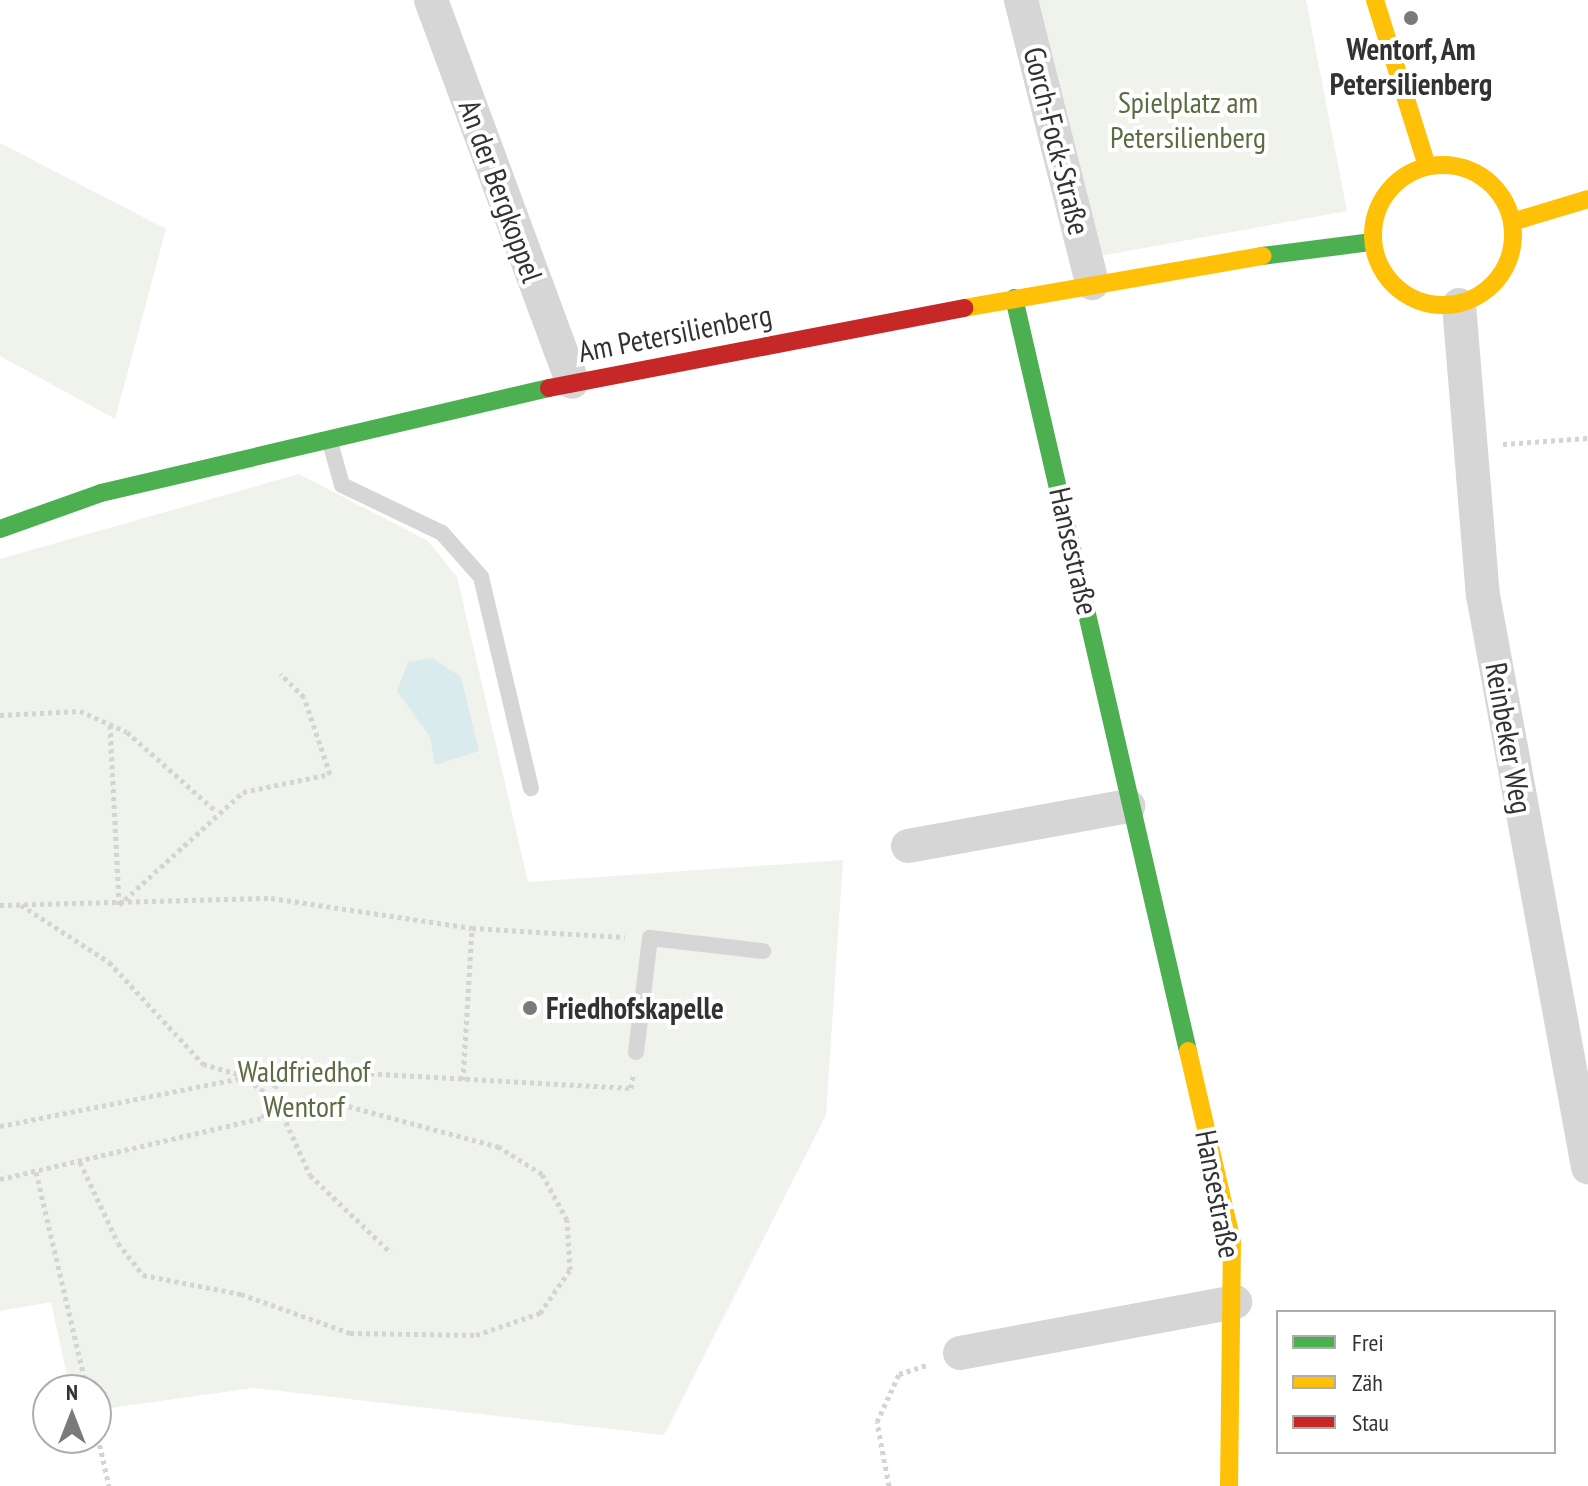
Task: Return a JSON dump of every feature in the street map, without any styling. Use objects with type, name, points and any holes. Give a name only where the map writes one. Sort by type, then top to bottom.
[{"type":"street","name":"An der Bergkoppel","points":[[431,0],[572,382]]},
{"type":"street","name":"Gorch-Fock-Straße","points":[[1021,0],[1092,283]]},
{"type":"street","points":[[1375,0],[1427,166]]},
{"type":"street","points":[[1450,165],[1491,182],[1512,222],[1508,264],[1480,296],[1459,305],[1401,293],[1387,279],[1372,242],[1391,187],[1427,166],[1450,165]]},
{"type":"street","points":[[1512,222],[1588,199]]},
{"type":"street","name":"Am Petersilienberg","points":[[0,529],[101,493],[328,436],[572,382],[1092,283],[1372,242]]},
{"type":"street","name":"Hansestraße","points":[[1014,298],[1128,806],[1232,1241],[1235,1302],[1229,1486]]},
{"type":"street","name":"Reinbeker Weg","points":[[1459,305],[1466,446],[1483,595],[1588,1167]]},
{"type":"street","points":[[908,846],[1128,806]]},
{"type":"street","name":"Hansestraße","points":[[960,1353],[1235,1302]]},
{"type":"lane","points":[[328,436],[342,485],[442,533],[481,577],[531,788]]},
{"type":"lane","points":[[636,1052],[650,938],[763,951]]},
{"type":"path","points":[[1466,446],[1588,438]]},
{"type":"path","points":[[119,905],[216,811],[243,792],[330,774],[304,697],[281,674]]},
{"type":"path","points":[[0,715],[80,711],[110,725],[216,811]]},
{"type":"path","points":[[110,725],[119,905]]},
{"type":"path","points":[[0,905],[119,905],[271,898],[472,928],[650,938]]},
{"type":"path","points":[[21,905],[109,962],[203,1064],[241,1075],[276,1100],[310,1175],[391,1253]]},
{"type":"path","points":[[463,1080],[472,928]]},
{"type":"path","points":[[0,1126],[241,1075],[290,1069],[631,1088],[636,1052]]},
{"type":"path","points":[[0,1179],[263,1118],[276,1100],[279,1077],[290,1069]]},
{"type":"path","points":[[80,1162],[118,1243],[143,1275],[241,1294],[350,1333],[476,1335],[540,1313],[570,1270],[567,1220],[542,1174],[499,1147],[344,1105],[276,1100]]},
{"type":"path","points":[[36,1172],[83,1374]]},
{"type":"path","points":[[889,1486],[877,1422],[899,1374],[960,1353]]},
{"type":"path","points":[[102,1454],[109,1486]]},
{"type":"green space","name":"Spielplatz am Petersilienberg","points":[[1036,0],[1306,0],[1347,211],[1100,256]]},
{"type":"green space","points":[[0,143],[166,229],[115,419],[0,356]]},
{"type":"green space","name":"Waldfriedhof Wentorf","points":[[299,474],[428,541],[457,577],[528,882],[843,860],[826,1115],[664,1435],[253,1388],[112,1408],[112,1374],[67,1374],[51,1302],[0,1311],[0,559]]},
{"type":"shaded area","points":[[432,658],[461,677],[479,751],[435,765],[430,737],[397,691],[408,662]]},
{"type":"traffic: fast","points":[[1262,256],[1372,242]]},
{"type":"traffic: fast","points":[[1014,298],[1188,1051]]},
{"type":"traffic: fast","points":[[0,529],[101,493],[549,388]]},
{"type":"traffic: slow","points":[[1375,0],[1427,166]]},
{"type":"traffic: slow","points":[[1443,165],[1470,170],[1493,185],[1508,208],[1513,235],[1508,262],[1493,285],[1470,300],[1443,305],[1416,300],[1393,285],[1378,262],[1373,235],[1378,208],[1393,185],[1416,170],[1443,165]]},
{"type":"traffic: slow","points":[[1512,222],[1588,199]]},
{"type":"traffic: slow","points":[[964,308],[1262,256]]},
{"type":"traffic: slow","points":[[1188,1051],[1232,1241],[1229,1486]]},
{"type":"traffic: jam","points":[[549,388],[964,308]]},
{"type":"place","name":"Wentorf, Am Petersilienberg","points":[[1411,18]]},
{"type":"place","name":"Friedhofskapelle","points":[[530,1008]]}]
